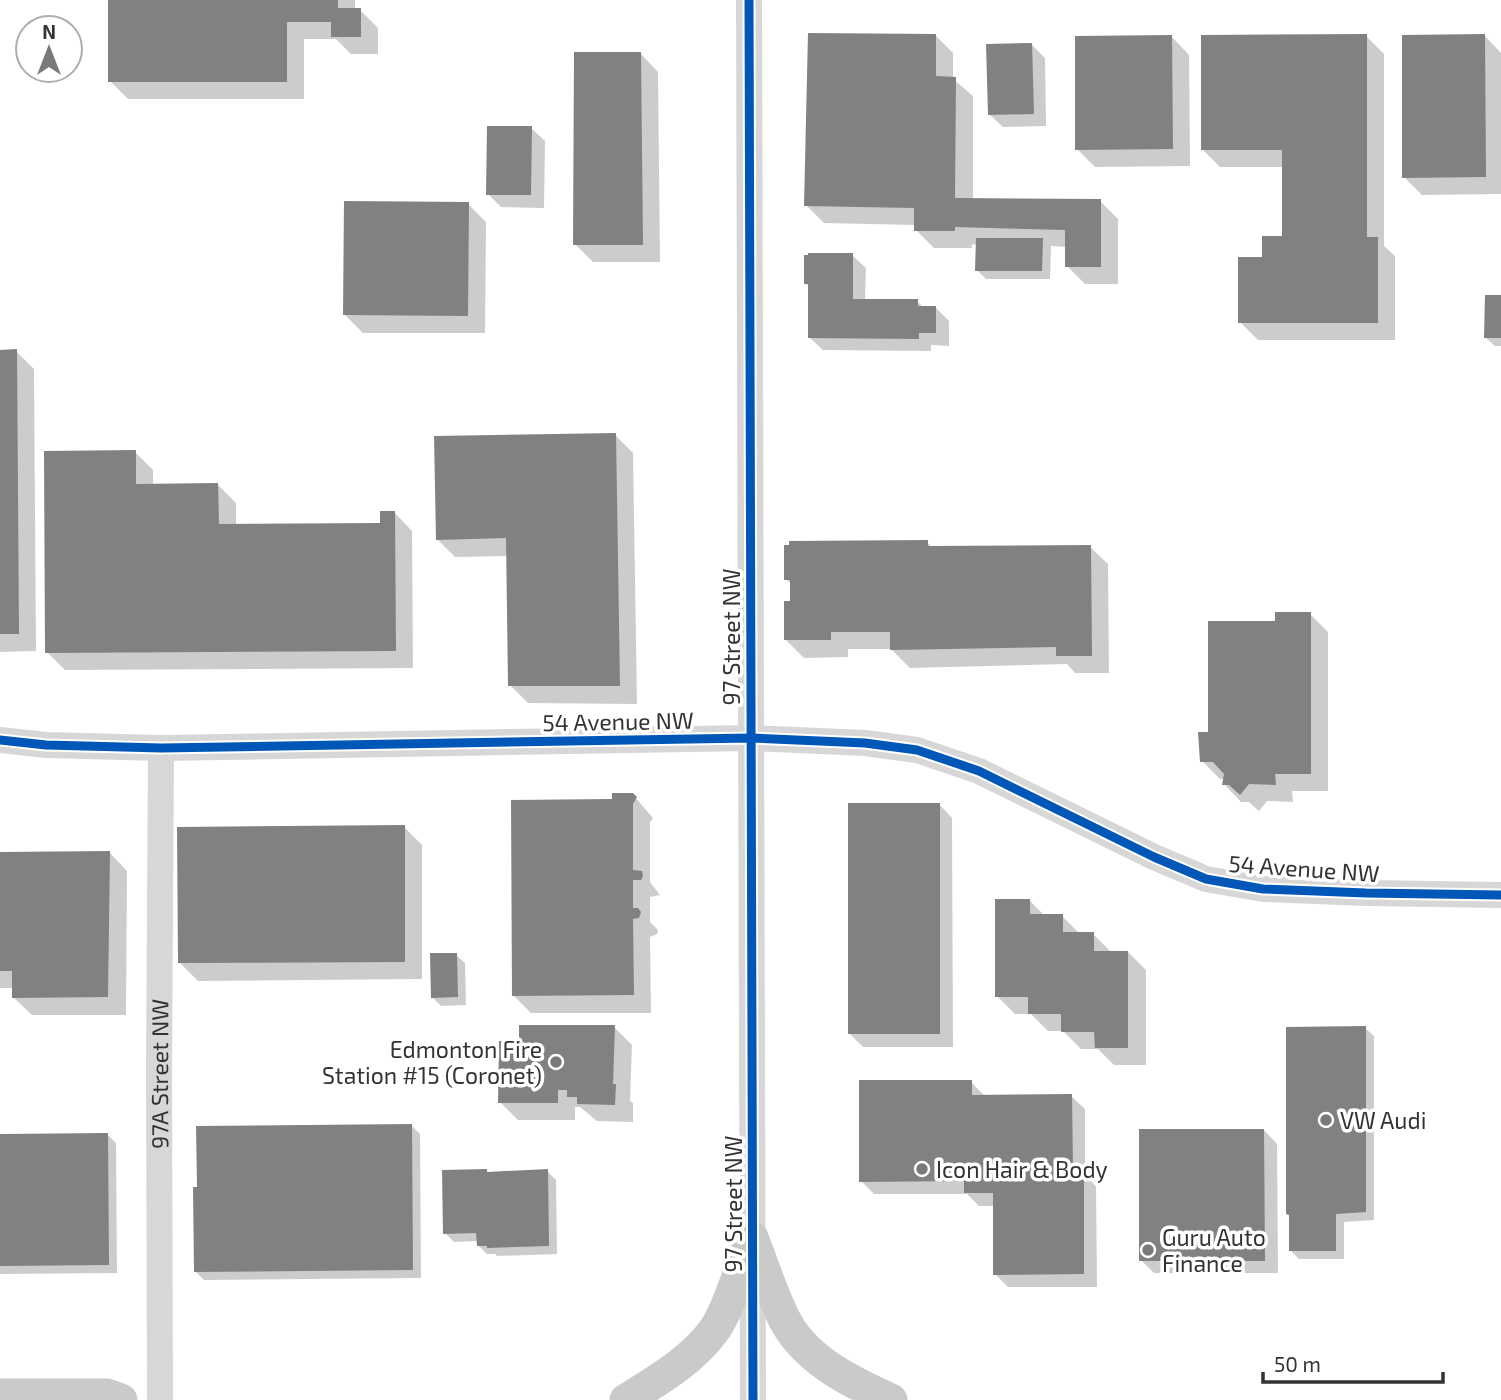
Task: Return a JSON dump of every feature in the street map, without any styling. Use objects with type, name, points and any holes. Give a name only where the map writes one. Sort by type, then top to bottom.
[{"type":"main road","points":[[626,1400],[658,1381],[695,1352],[715,1329],[751,1238]]},
{"type":"main road","points":[[751,1238],[787,1324],[797,1337],[838,1374],[891,1400]]},
{"type":"main road","points":[[0,1395],[107,1395],[121,1400]]},
{"type":"street","name":"97 Street NW","points":[[749,0],[753,1400]]},
{"type":"street","name":"54 Avenue NW","points":[[0,740],[46,745],[161,748],[751,738],[865,743],[917,750],[978,771],[1154,857],[1206,879],[1263,889],[1501,895]]},
{"type":"street","name":"97A Street NW","points":[[160,1400],[161,748]]},
{"type":"building","points":[[108,0],[338,0],[338,8],[361,8],[361,37],[331,37],[331,22],[287,22],[287,82],[108,82]]},
{"type":"building","points":[[808,33],[936,34],[936,76],[956,77],[955,198],[1101,199],[1101,267],[1065,267],[1065,230],[955,227],[955,231],[914,231],[914,208],[804,206]]},
{"type":"building","points":[[1367,34],[1367,237],[1378,237],[1378,323],[1238,323],[1238,257],[1262,257],[1262,236],[1282,236],[1282,150],[1201,150],[1201,35]]},
{"type":"building","points":[[1485,34],[1486,177],[1402,178],[1402,35]]},
{"type":"building","points":[[1172,35],[1173,149],[1075,150],[1075,36]]},
{"type":"building","points":[[1032,43],[1034,114],[988,115],[986,44]]},
{"type":"building","points":[[574,52],[641,52],[643,245],[573,245]]},
{"type":"building","points":[[487,126],[532,126],[531,195],[486,195]]},
{"type":"building","points":[[344,201],[469,202],[468,316],[343,315]]},
{"type":"building","points":[[976,238],[1043,238],[1042,271],[975,271]]},
{"type":"building","points":[[853,253],[853,299],[918,299],[918,306],[936,306],[936,333],[919,333],[919,339],[808,338],[808,284],[804,284],[804,255]]},
{"type":"building","points":[[1485,295],[1501,295],[1501,338],[1484,338]]},
{"type":"building","points":[[17,349],[19,634],[0,634],[0,350]]},
{"type":"building","points":[[616,433],[620,686],[508,686],[506,538],[436,540],[434,436]]},
{"type":"building","points":[[136,450],[136,484],[218,483],[219,524],[380,523],[380,511],[395,511],[396,651],[45,653],[44,451]]},
{"type":"building","points":[[928,540],[928,546],[1091,545],[1092,656],[1056,656],[1056,647],[890,650],[890,632],[831,632],[831,640],[784,640],[784,601],[790,601],[790,580],[784,580],[784,545],[789,545],[789,541]]},
{"type":"building","points":[[1275,612],[1311,612],[1311,774],[1275,774],[1276,785],[1249,784],[1240,795],[1229,785],[1222,785],[1224,774],[1213,762],[1200,762],[1198,732],[1208,732],[1208,621],[1275,621]]},
{"type":"building","points":[[612,793],[633,793],[637,797],[633,804],[633,870],[642,871],[643,876],[641,880],[633,880],[633,908],[638,908],[641,912],[639,918],[633,919],[634,995],[512,996],[511,800],[612,799]]},
{"type":"building","points":[[848,803],[940,803],[940,1034],[848,1034]]},
{"type":"building","points":[[405,825],[405,962],[178,963],[177,827]]},
{"type":"building","points":[[110,851],[108,997],[12,998],[12,971],[0,971],[0,852]]},
{"type":"building","points":[[995,899],[1030,899],[1030,914],[1063,914],[1063,932],[1094,932],[1094,951],[1128,951],[1128,1048],[1095,1048],[1094,1032],[1061,1032],[1061,1014],[1028,1014],[1028,997],[995,997]]},
{"type":"building","points":[[430,953],[457,953],[458,997],[431,998]]},
{"type":"building","name":"Edmonton Fire Station #15 (Coronet)","points":[[519,1025],[615,1025],[615,1105],[577,1104],[577,1097],[567,1097],[567,1090],[558,1090],[558,1103],[498,1103],[499,1041],[519,1042]]},
{"type":"building","name":"VW Audi","points":[[1366,1026],[1366,1212],[1336,1214],[1336,1251],[1289,1251],[1289,1215],[1286,1214],[1286,1027]]},
{"type":"building","points":[[859,1080],[972,1080],[972,1095],[1072,1094],[1073,1171],[1084,1171],[1084,1274],[993,1275],[993,1193],[964,1193],[964,1181],[859,1182]]},
{"type":"building","points":[[412,1124],[413,1270],[194,1272],[193,1187],[197,1187],[196,1126]]},
{"type":"building","points":[[1139,1129],[1264,1129],[1265,1261],[1139,1261]]},
{"type":"building","points":[[108,1133],[109,1265],[0,1266],[0,1134]]},
{"type":"building","points":[[487,1169],[487,1172],[548,1169],[549,1246],[487,1248],[477,1246],[476,1233],[443,1234],[442,1170]]},
{"type":"cycle path","points":[[749,0],[753,1400]]},
{"type":"cycle path","points":[[0,740],[46,745],[161,748],[751,738],[865,743],[917,750],[979,771],[1154,857],[1206,879],[1263,889],[1501,895]]},
{"type":"place","name":"Edmonton Fire Station #15 (Coronet)","points":[[556,1062]]},
{"type":"place","name":"VW Audi","points":[[1326,1120]]},
{"type":"place","name":"Icon Hair & Body","points":[[922,1169]]},
{"type":"place","name":"Guru Auto Finance","points":[[1148,1250]]}]
